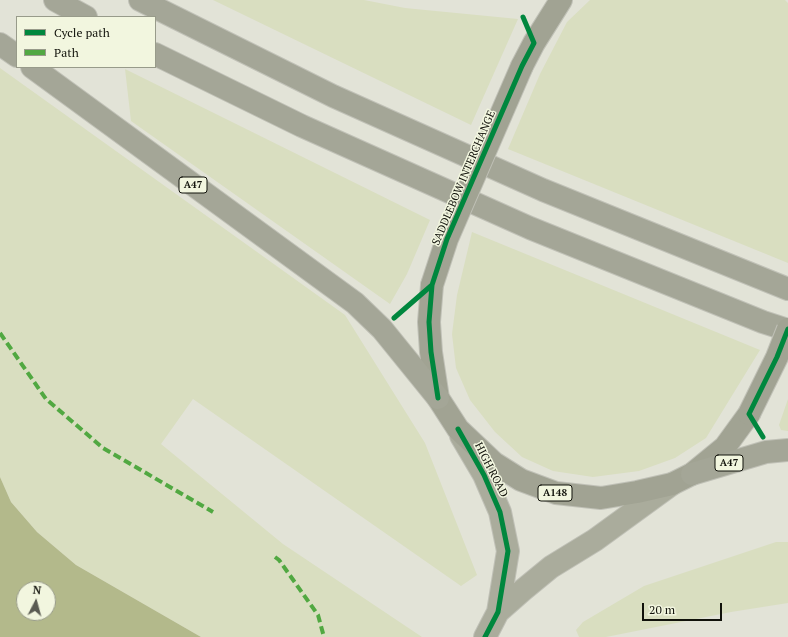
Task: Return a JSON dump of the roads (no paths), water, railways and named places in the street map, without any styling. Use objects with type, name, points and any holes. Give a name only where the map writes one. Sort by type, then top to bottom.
[{"type":"highway","points":[[55,0],[84,16]]},
{"type":"highway","points":[[140,0],[333,96],[544,190],[788,288]]},
{"type":"highway","points":[[0,44],[16,55]]},
{"type":"highway","points":[[156,54],[302,126],[530,228],[763,322],[788,330]]},
{"type":"highway","name":"A47","points":[[33,68],[355,302],[382,329],[438,398]]},
{"type":"highway","name":"A47","points":[[692,474],[766,452],[788,450]]},
{"type":"main road","name":"SADDLEBOW INTERCHANGE","points":[[561,0],[534,43],[522,66],[447,239],[432,285],[429,322],[431,352],[438,398],[458,430],[494,464],[522,480],[556,493],[601,498],[672,484],[692,474],[725,447],[749,414],[777,357],[788,330]]},
{"type":"street","name":"HIGH ROAD","points":[[458,430],[484,474],[500,512],[508,551],[498,612],[485,637]]},
{"type":"street","name":"HIGH ROAD","points":[[498,612],[522,590],[551,567],[595,540],[672,484]]}]
